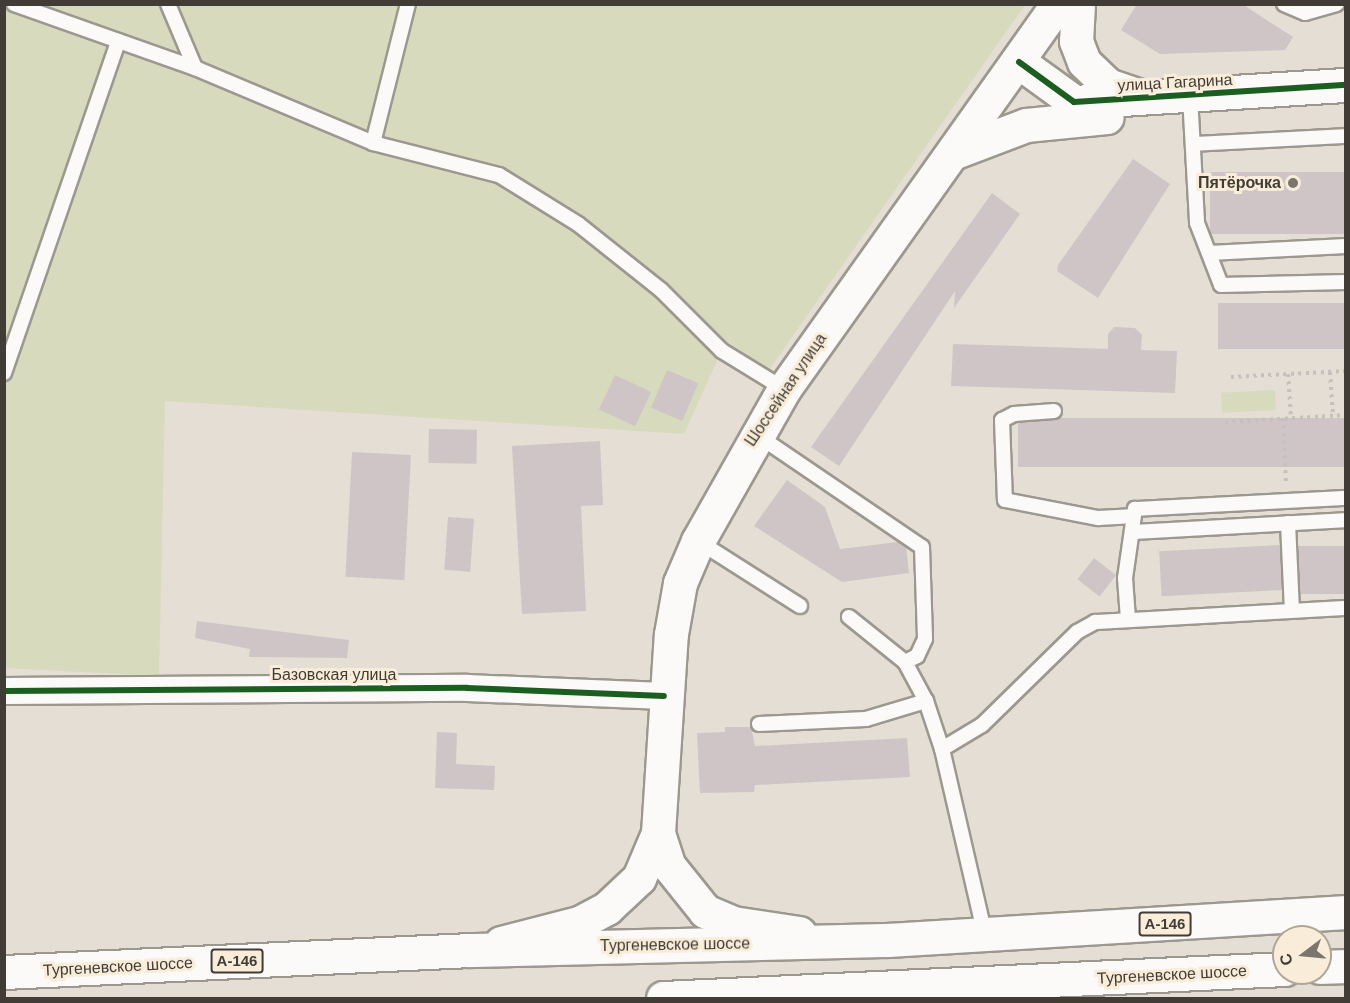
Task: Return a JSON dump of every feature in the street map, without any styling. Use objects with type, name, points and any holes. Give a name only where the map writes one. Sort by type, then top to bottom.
[{"type":"main road","name":"Шоссейная улица","points":[[658,833],[664,696],[680,583],[698,541],[755,434],[784,389],[955,152],[1058,4]]},
{"type":"main road","points":[[1078,4],[1076,41],[1095,76],[1126,93],[1157,99]]},
{"type":"main road","name":"улица Гагарина","points":[[1019,62],[1074,102],[1157,99],[1346,85]]},
{"type":"main road","points":[[955,152],[1026,125],[1110,116],[1157,99]]},
{"type":"main road","points":[[658,833],[669,866],[705,911],[771,930],[888,940]]},
{"type":"main road","points":[[470,950],[579,923],[606,908],[639,878],[658,833]]},
{"type":"main road","name":"Тургеневское шоссе","points":[[9,970],[470,950],[888,940],[1346,912]]},
{"type":"main road","name":"Тургеневское шоссе","points":[[663,999],[754,997],[1272,970]]},
{"type":"street","name":"Базовская улица","points":[[4,691],[467,688],[664,696]]},
{"type":"lane","points":[[14,4],[195,68],[373,143],[499,175],[578,224],[661,290],[722,351],[784,389]]},
{"type":"lane","points":[[168,4],[195,68]]},
{"type":"lane","points":[[373,143],[408,4]]},
{"type":"lane","points":[[1284,4],[1305,13],[1337,4]]},
{"type":"lane","points":[[4,374],[118,41]]},
{"type":"lane","points":[[1190,96],[1197,223],[1221,285],[1228,288],[1346,282]]},
{"type":"lane","points":[[1193,144],[1346,136]]},
{"type":"lane","points":[[1209,254],[1346,246]]},
{"type":"lane","points":[[1054,411],[1014,414],[1002,420],[1005,500],[1098,518],[1131,516],[1139,508],[1346,498]]},
{"type":"lane","points":[[755,434],[922,547],[926,584],[924,648],[905,662]]},
{"type":"lane","points":[[1128,619],[1125,578],[1132,532],[1131,516]]},
{"type":"lane","points":[[1132,532],[1346,520]]},
{"type":"lane","points":[[1288,523],[1292,610]]},
{"type":"lane","points":[[698,541],[800,606]]},
{"type":"lane","points":[[942,749],[982,724],[1084,627],[1128,619],[1346,608]]},
{"type":"lane","points":[[849,617],[905,662],[926,701],[942,749],[985,935]]},
{"type":"lane","points":[[759,724],[866,719],[926,701]]},
{"type":"path","points":[[1231,377],[1346,371]]},
{"type":"path","points":[[1330,372],[1333,416]]},
{"type":"path","points":[[1288,374],[1291,418]]},
{"type":"path","points":[[1225,422],[1346,415]]},
{"type":"path","points":[[1283,418],[1287,501]]},
{"type":"green space","points":[[4,5],[1025,5],[769,370],[726,341],[684,434],[165,401],[159,676],[5,668]]},
{"type":"green space","points":[[1275,390],[1276,410],[1222,413],[1221,393]]},
{"type":"building","points":[[1137,4],[1242,4],[1293,37],[1285,50],[1160,54],[1121,30]]},
{"type":"building","points":[[1133,159],[1170,184],[1098,298],[1057,271],[1058,265]]},
{"type":"building","points":[[1210,172],[1346,172],[1346,234],[1210,234]]},
{"type":"building","points":[[992,193],[1020,214],[954,308],[955,291],[839,466],[811,447]]},
{"type":"building","points":[[1218,303],[1346,303],[1346,349],[1218,349]]},
{"type":"building","points":[[1114,327],[1135,328],[1142,335],[1141,350],[1177,351],[1175,393],[951,386],[953,344],[1108,349],[1108,334]]},
{"type":"building","points":[[667,370],[698,383],[682,421],[651,408]]},
{"type":"building","points":[[615,375],[651,392],[635,426],[599,409]]},
{"type":"building","points":[[1018,418],[1346,418],[1346,467],[1018,467]]},
{"type":"building","points":[[429,429],[477,430],[476,464],[428,463]]},
{"type":"building","points":[[600,441],[603,505],[581,506],[586,611],[522,614],[512,446]]},
{"type":"building","points":[[352,452],[411,455],[404,580],[345,577]]},
{"type":"building","points":[[787,480],[825,507],[840,549],[898,542],[906,547],[909,573],[842,582],[754,526]]},
{"type":"building","points":[[448,517],[474,519],[470,572],[444,570]]},
{"type":"building","points":[[1280,545],[1282,590],[1162,596],[1159,551]]},
{"type":"building","points":[[1298,546],[1346,546],[1346,594],[1298,594]]},
{"type":"building","points":[[1094,558],[1116,575],[1099,597],[1077,579]]},
{"type":"building","points":[[197,621],[349,640],[347,658],[249,657],[250,649],[195,638]]},
{"type":"building","points":[[725,727],[751,727],[755,746],[907,738],[910,777],[755,785],[754,792],[700,793],[697,733],[725,732]]},
{"type":"building","points":[[437,732],[457,733],[456,764],[495,766],[494,790],[435,788]]},
{"type":"cycle path","points":[[1019,62],[1074,102],[1346,85]]},
{"type":"cycle path","points":[[4,691],[467,688],[664,696]]},
{"type":"place","name":"Пятёрочка","points":[[1293,183]]}]
